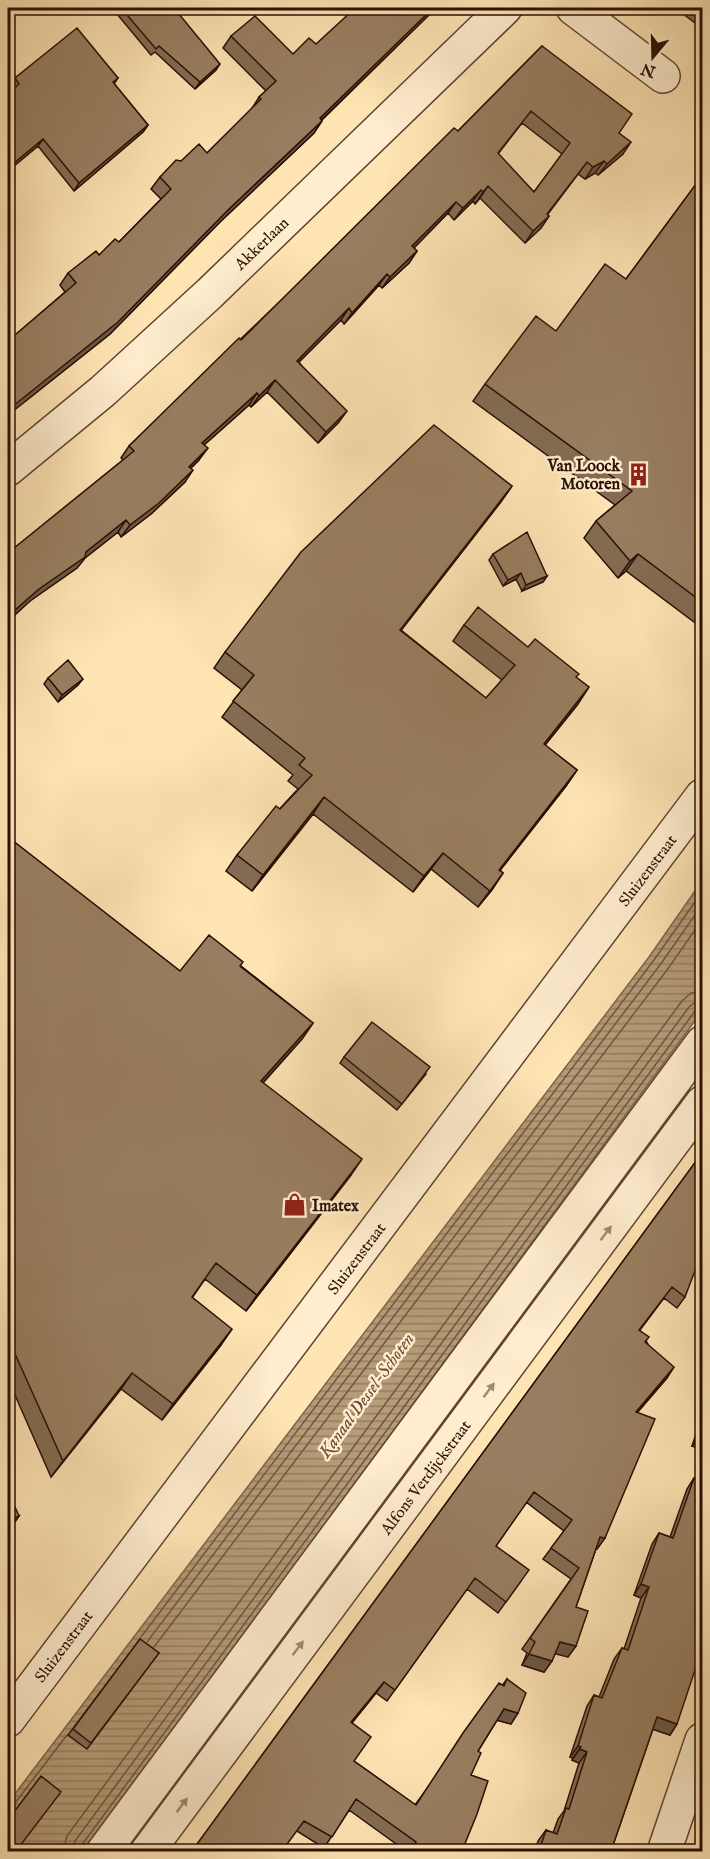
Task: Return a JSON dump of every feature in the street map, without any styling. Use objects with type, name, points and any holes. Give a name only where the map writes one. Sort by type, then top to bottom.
[{"type":"street","name":"Akkerlaan","points":[[8,469],[103,391],[210,293],[505,8]]},
{"type":"street","points":[[573,8],[663,76]]},
{"type":"street","name":"Sluizenstraat","points":[[8,1720],[702,796]]},
{"type":"street","points":[[103,1851],[702,1043]]},
{"type":"street","name":"Alfons Verdijckstraat","points":[[147,1851],[702,1103]]},
{"type":"street","points":[[664,1851],[702,1740]]},
{"type":"water","name":"Kanaal Dessel-Schoten","points":[[702,881],[702,1011],[84,1851],[8,1851],[8,1803],[649,957]]},
{"type":"building","points":[[121,8],[174,8],[220,64],[200,82],[159,46],[156,49]]},
{"type":"building","points":[[365,8],[371,13],[376,8],[433,8],[320,118],[322,121],[228,210],[118,322],[8,410],[8,341],[76,283],[68,273],[96,251],[99,255],[115,239],[119,242],[171,189],[160,177],[176,160],[181,161],[199,144],[207,153],[276,81],[231,36],[255,16],[293,54],[309,38],[316,44],[353,10],[358,14]]},
{"type":"building","points":[[77,28],[118,78],[113,82],[148,125],[79,183],[43,139],[8,168],[8,94],[19,84],[15,78]]},
{"type":"building","points":[[542,46],[632,114],[619,133],[631,142],[607,164],[604,161],[593,167],[587,162],[547,214],[549,216],[533,231],[488,186],[463,208],[456,202],[412,246],[417,251],[390,277],[387,274],[352,313],[349,308],[297,361],[347,411],[326,432],[275,380],[259,396],[257,393],[202,443],[208,448],[189,467],[193,470],[159,503],[130,525],[126,520],[86,552],[85,557],[39,589],[8,616],[8,553],[134,451],[129,446],[239,338],[241,340],[454,128],[458,131]],"holes":[[[531,111],[570,143],[534,192],[498,153]]]},
{"type":"building","name":"Van Loock Motoren","points":[[702,176],[702,602],[638,554],[630,561],[596,521],[632,491],[485,384],[536,316],[556,331],[605,264],[626,279]]},
{"type":"building","points":[[8,207],[14,215],[8,221]]},
{"type":"building","points":[[434,425],[512,486],[400,630],[486,698],[515,665],[464,625],[478,607],[528,647],[535,639],[579,674],[576,677],[589,687],[544,744],[577,770],[499,870],[503,873],[490,891],[443,853],[424,876],[324,797],[263,875],[237,855],[276,806],[280,809],[312,775],[299,765],[305,758],[233,701],[254,675],[225,652],[301,552]]},
{"type":"building","points":[[527,532],[547,576],[526,585],[521,573],[508,580],[493,554]]},
{"type":"building","points":[[68,660],[83,679],[62,695],[48,678]]},
{"type":"building","points":[[8,837],[180,971],[209,935],[243,962],[240,966],[313,1023],[261,1081],[362,1159],[257,1295],[216,1263],[192,1297],[232,1329],[173,1404],[132,1373],[63,1461],[8,1338]]},
{"type":"building","points":[[372,1022],[430,1067],[402,1104],[344,1057]]},
{"type":"building","points":[[702,1153],[702,1252],[685,1297],[672,1287],[639,1330],[649,1337],[645,1342],[674,1367],[636,1412],[655,1419],[605,1538],[600,1537],[576,1607],[588,1611],[576,1646],[560,1642],[552,1661],[529,1654],[535,1642],[530,1638],[579,1568],[551,1548],[572,1520],[534,1492],[496,1546],[529,1570],[506,1602],[475,1578],[395,1690],[384,1682],[351,1722],[371,1737],[354,1761],[416,1805],[499,1683],[504,1686],[507,1679],[526,1693],[518,1713],[504,1709],[478,1751],[481,1753],[471,1775],[488,1781],[462,1851],[411,1851],[416,1842],[356,1799],[332,1837],[304,1821],[282,1851],[192,1851]]},
{"type":"building","points":[[694,1478],[702,1481],[702,1649],[677,1724],[657,1717],[611,1851],[539,1851],[546,1830],[557,1834],[566,1808],[569,1809],[587,1752],[578,1746],[594,1695],[602,1698],[622,1648],[628,1650],[649,1587],[641,1584],[659,1533],[673,1538]]},
{"type":"building","points":[[8,1491],[19,1516],[8,1521]]},
{"type":"building","points":[[140,1639],[159,1653],[91,1743],[73,1729]]},
{"type":"building","points":[[41,1776],[61,1792],[16,1851],[8,1851],[8,1820]]},
{"type":"place","name":"Van Loock Motoren","points":[[638,474]]},
{"type":"place","name":"Imatex","points":[[294,1205]]}]
